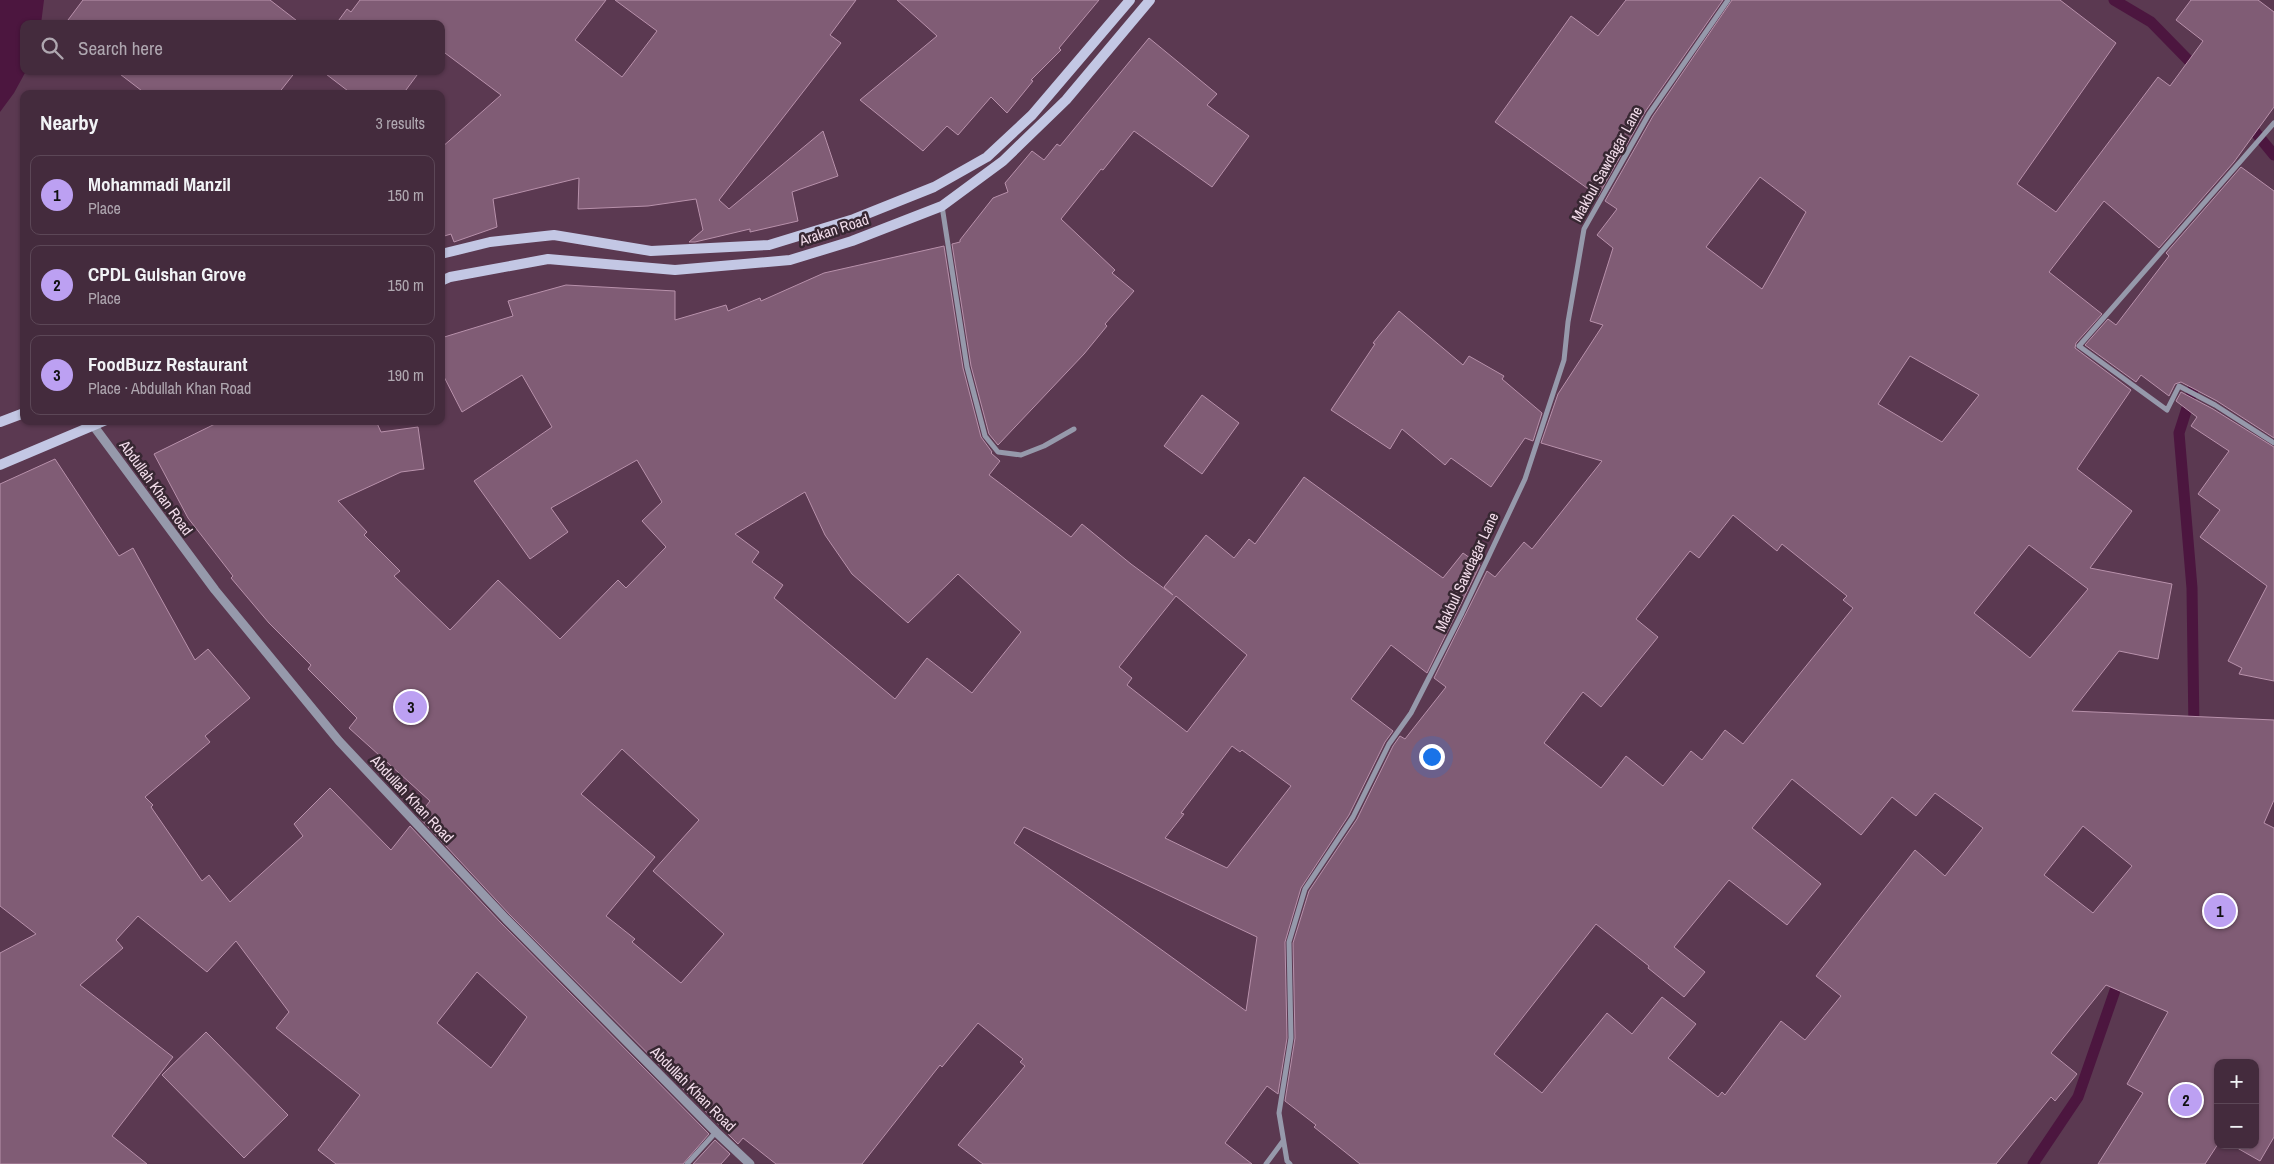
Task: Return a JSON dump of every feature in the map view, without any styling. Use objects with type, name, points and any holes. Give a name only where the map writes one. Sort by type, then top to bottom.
[{"type":"main road","name":"Arakan Road","points":[[445,253],[490,242],[554,235],[651,251],[769,245],[854,219],[934,187],[987,157],[1032,115],[1130,0]]},
{"type":"main road","name":"Arakan Road","points":[[445,279],[548,260],[675,270],[790,260],[852,242],[942,206],[1003,161],[1066,100],[1150,0]]},
{"type":"main road","points":[[0,422],[20,414]]},
{"type":"main road","points":[[0,465],[90,425]]},
{"type":"street","name":"Makbul Sawdagar Lane","points":[[1290,1164],[1287,1161],[1279,1113],[1290,1038],[1289,942],[1304,889],[1353,817],[1389,744],[1411,713],[1462,612],[1525,478],[1564,360],[1568,322],[1584,229],[1649,114],[1728,0]]},
{"type":"street","points":[[2274,123],[2079,346],[2167,410],[2179,386],[2274,443]]},
{"type":"street","points":[[942,206],[967,367],[985,436],[998,452],[1021,455],[1044,446],[1074,428]]},
{"type":"street","name":"Abdullah Khan Road","points":[[93,425],[215,590],[339,741],[506,919],[716,1132],[750,1164]]},
{"type":"street","points":[[687,1164],[716,1132]]},
{"type":"street","points":[[1266,1164],[1283,1141]]},
{"type":"shaded area","points":[[0,0],[44,0],[42,20],[20,20],[20,75],[24,75],[0,112]]},
{"type":"building","points":[[83,0],[270,0],[296,20],[68,20]]},
{"type":"building","points":[[360,0],[606,0],[575,40],[622,77],[657,31],[615,0],[856,0],[830,35],[841,43],[719,200],[729,209],[823,131],[838,176],[792,192],[798,221],[750,232],[750,229],[695,242],[689,242],[703,230],[696,199],[648,206],[578,209],[579,178],[493,199],[497,227],[454,242],[451,234],[445,236],[445,144],[501,95],[445,53],[445,20],[339,20],[347,9],[351,12]]},
{"type":"building","points":[[897,0],[1099,0],[1059,48],[1061,50],[1031,80],[1033,81],[1007,113],[991,97],[958,135],[947,126],[923,151],[860,100],[937,36]]},
{"type":"building","points":[[1626,0],[1723,0],[1645,112],[1598,196],[1495,122],[1571,16],[1598,36]]},
{"type":"building","points":[[1732,0],[2060,0],[2116,43],[2017,184],[2056,212],[2158,77],[2170,86],[2203,41],[2176,20],[2191,0],[2258,0],[2274,12],[2274,107],[2234,162],[2159,248],[2104,201],[2049,272],[2102,314],[2076,343],[2075,348],[2131,390],[2077,469],[2132,511],[2090,568],[2172,584],[2158,659],[2119,651],[2072,711],[2274,720],[2274,800],[2264,823],[2274,828],[2274,1137],[2260,1161],[2239,1149],[2259,1149],[2259,1059],[2214,1059],[2215,1149],[2205,1164],[2098,1164],[2143,1093],[2127,1084],[2168,1012],[2106,985],[2051,1053],[2077,1074],[2055,1101],[2051,1097],[1996,1164],[1360,1164],[1314,1127],[1316,1125],[1285,1101],[1295,1038],[1293,943],[1309,891],[1357,819],[1393,746],[1400,736],[1405,739],[1446,687],[1434,678],[1487,571],[1495,577],[1524,542],[1532,549],[1602,461],[1541,443],[1558,394],[1603,325],[1590,321],[1613,248],[1597,235],[1617,209],[1605,201],[1653,116]],"holes":[[[1760,177],[1806,212],[1762,289],[1706,247]],[[1910,356],[1979,395],[1942,442],[1878,404]],[[1733,515],[1777,551],[1782,544],[1847,596],[1843,600],[1853,608],[1743,744],[1725,730],[1702,760],[1691,751],[1663,786],[1626,756],[1601,788],[1544,743],[1583,692],[1601,707],[1658,637],[1636,619],[1690,551],[1699,558]],[[2029,545],[2088,589],[2030,658],[1974,613]],[[1792,779],[1861,835],[1892,797],[1916,816],[1935,793],[1983,828],[1945,876],[1915,850],[1816,976],[1841,996],[1805,1040],[1781,1021],[1725,1095],[1722,1092],[1718,1097],[1668,1058],[1696,1024],[1662,997],[1632,1034],[1607,1013],[1542,1093],[1494,1054],[1596,924],[1649,966],[1648,968],[1684,997],[1705,972],[1674,947],[1729,880],[1787,925],[1821,884],[1752,828]],[[2083,826],[2132,866],[2093,913],[2044,875]]]},
{"type":"building","points":[[1149,38],[1217,94],[1207,105],[1249,136],[1212,187],[1134,131],[1103,170],[1101,169],[1061,219],[1115,270],[1112,273],[1134,291],[1105,324],[1107,326],[1084,354],[998,445],[989,434],[971,366],[952,244],[960,242],[993,198],[1008,192],[1005,183],[1032,151],[1044,160],[1057,144],[1060,146]]},
{"type":"building","points":[[121,75],[293,75],[281,90],[141,90]]},
{"type":"building","points":[[327,75],[417,75],[406,90],[347,90]]},
{"type":"building","points":[[2241,167],[2274,191],[2274,438],[2217,401],[2181,382],[2175,384],[2169,396],[2141,375],[2136,382],[2085,345],[2108,319],[2116,325],[2169,256],[2166,253]]},
{"type":"building","points":[[944,246],[963,368],[981,437],[991,453],[1000,461],[989,475],[1071,537],[1082,524],[1173,595],[1164,587],[1206,535],[1234,558],[1249,539],[1255,544],[1304,477],[1443,578],[1463,553],[1480,565],[1427,673],[1391,645],[1351,699],[1393,731],[1385,742],[1349,815],[1301,888],[1285,942],[1287,1038],[1278,1094],[1267,1086],[1225,1143],[1252,1164],[983,1164],[958,1145],[1025,1066],[1020,1062],[1023,1059],[978,1023],[942,1067],[940,1065],[862,1164],[776,1164],[743,1138],[738,1144],[510,915],[418,816],[430,801],[349,728],[357,718],[308,669],[311,665],[269,623],[231,578],[233,576],[188,518],[154,454],[213,425],[378,425],[381,432],[418,427],[424,469],[401,472],[338,501],[367,532],[364,535],[400,571],[394,576],[450,630],[498,580],[560,639],[618,580],[626,588],[666,547],[642,521],[662,502],[637,460],[551,508],[568,532],[530,559],[474,481],[552,427],[522,375],[462,412],[445,379],[445,337],[513,316],[508,301],[566,285],[675,291],[675,320],[726,305],[728,311],[760,298],[761,301],[824,273]],"holes":[[[805,492],[825,535],[852,574],[908,623],[958,574],[1021,632],[972,693],[927,658],[895,699],[774,598],[783,585],[752,562],[759,552],[735,534]],[[1176,596],[1247,655],[1187,732],[1127,685],[1132,678],[1119,667]],[[1232,746],[1240,752],[1242,750],[1291,786],[1227,868],[1165,838],[1184,814],[1181,813]],[[622,749],[699,820],[653,871],[724,934],[681,983],[632,942],[635,939],[606,916],[655,857],[581,794]],[[1024,827],[1257,937],[1246,1011],[1014,843]]]},
{"type":"building","points":[[1399,311],[1463,365],[1469,356],[1504,376],[1502,379],[1542,413],[1533,441],[1525,438],[1491,487],[1451,458],[1445,465],[1402,429],[1390,449],[1331,410],[1375,344],[1373,343]]},
{"type":"building","points":[[2181,392],[2213,409],[2274,447],[2274,681],[2239,674],[2242,668],[2228,661],[2267,586],[2200,537],[2220,510],[2198,494],[2229,451],[2191,426],[2197,417],[2176,401]]},
{"type":"building","points":[[1202,395],[1239,423],[1202,474],[1164,446]]},
{"type":"building","points":[[55,459],[119,556],[133,548],[195,660],[208,649],[250,698],[205,736],[210,742],[145,797],[153,805],[151,807],[202,881],[209,875],[230,902],[303,836],[294,824],[330,788],[391,850],[410,826],[501,923],[709,1134],[683,1164],[336,1164],[318,1150],[360,1095],[276,1028],[289,1012],[236,941],[207,972],[138,916],[116,940],[123,948],[80,985],[173,1057],[112,1136],[147,1164],[0,1164],[0,953],[36,934],[0,906],[0,484]],"holes":[[[477,972],[527,1017],[491,1068],[437,1023]]]},
{"type":"building","points":[[206,1032],[288,1115],[244,1158],[162,1075]]},
{"type":"building","points":[[715,1140],[730,1154],[721,1164],[693,1164]]},
{"type":"waterway","points":[[2114,0],[2151,22],[2198,70]]},
{"type":"waterway","points":[[2247,122],[2274,155]]},
{"type":"waterway","points":[[2194,730],[2192,588],[2179,433],[2198,374]]},
{"type":"waterway","points":[[2033,1164],[2078,1097],[2120,976]]},
{"type":"place","name":"FoodBuzz Restaurant","points":[[411,707]]},
{"type":"place","name":"Mohammadi Manzil","points":[[2220,911]]},
{"type":"place","name":"CPDL Gulshan Grove","points":[[2186,1100]]}]
